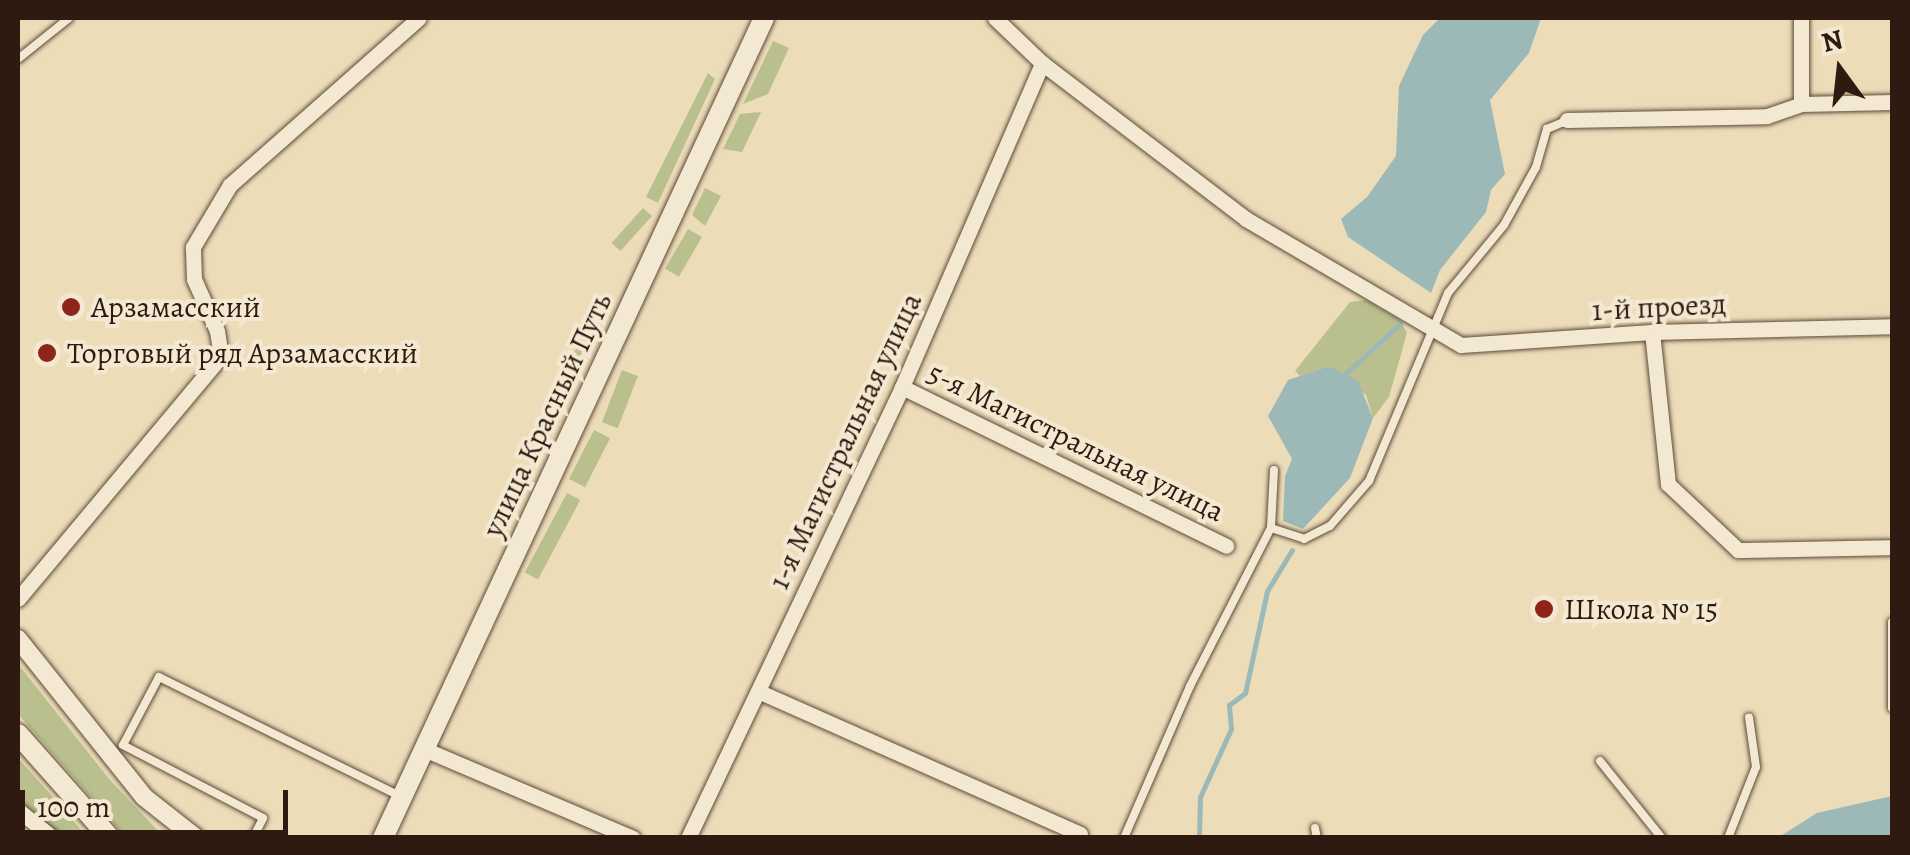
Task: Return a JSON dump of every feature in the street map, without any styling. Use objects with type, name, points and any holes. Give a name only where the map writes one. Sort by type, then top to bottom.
[{"type":"main road","name":"улица Красный Путь","points":[[383,838],[764,18]]},
{"type":"main road","points":[[18,734],[110,838]]},
{"type":"street","points":[[18,599],[221,356],[217,330],[194,279],[193,247],[230,185],[418,18]]},
{"type":"street","name":"1-й проезд","points":[[995,18],[1042,63],[1273,238],[1431,333],[1484,347],[1652,332],[1892,326]]},
{"type":"street","points":[[1801,18],[1801,104]]},
{"type":"street","name":"1-я Магистральная улица","points":[[688,838],[902,387],[1042,63]]},
{"type":"street","points":[[1566,120],[1767,116],[1801,104],[1892,102]]},
{"type":"street","points":[[1652,332],[1668,484],[1738,550],[1892,548]]},
{"type":"street","name":"5-я Магистральная улица","points":[[902,387],[1226,546]]},
{"type":"street","points":[[18,639],[126,775],[196,838]]},
{"type":"street","points":[[760,692],[1087,836]]},
{"type":"street","points":[[424,749],[633,838]]},
{"type":"street","points":[[18,810],[53,838]]},
{"type":"lane","points":[[18,59],[69,18]]},
{"type":"lane","points":[[1271,528],[1304,539],[1330,526],[1369,481],[1431,333],[1468,264],[1504,225],[1536,168],[1547,129],[1566,120]]},
{"type":"lane","points":[[1124,838],[1190,686],[1271,528],[1274,470]]},
{"type":"lane","points":[[1892,622],[1892,708]]},
{"type":"lane","points":[[254,838],[263,818],[123,744],[159,677],[402,797]]},
{"type":"lane","points":[[1728,838],[1756,767],[1749,717]]},
{"type":"lane","points":[[126,775],[138,752]]},
{"type":"lane","points":[[1600,761],[1662,838]]},
{"type":"green space","points":[[773,41],[789,48],[768,94],[743,104]]},
{"type":"green space","points":[[708,73],[715,79],[658,203],[646,197]]},
{"type":"green space","points":[[761,112],[742,152],[723,149],[740,114]]},
{"type":"green space","points":[[705,188],[721,196],[705,226],[692,215]]},
{"type":"green space","points":[[643,208],[652,216],[620,251],[612,243]]},
{"type":"green space","points":[[688,229],[702,237],[679,277],[665,269]]},
{"type":"green space","points":[[1366,300],[1400,320],[1407,333],[1389,397],[1373,418],[1366,395],[1329,366],[1300,376],[1295,371],[1350,302]]},
{"type":"green space","points":[[587,326],[595,332],[570,372],[566,369]]},
{"type":"green space","points":[[622,370],[638,376],[618,428],[602,422]]},
{"type":"green space","points":[[594,430],[610,438],[585,487],[569,479]]},
{"type":"green space","points":[[567,493],[580,500],[538,580],[525,572]]},
{"type":"green space","points":[[18,664],[110,780],[164,837],[126,837],[18,714]]},
{"type":"green space","points":[[18,758],[87,837],[61,837],[18,799]]},
{"type":"water","points":[[1440,18],[1541,18],[1529,53],[1490,100],[1505,174],[1491,190],[1486,212],[1440,270],[1431,293],[1348,237],[1341,219],[1367,197],[1396,156],[1399,86],[1423,35]]},
{"type":"water","points":[[1329,366],[1358,381],[1373,418],[1350,478],[1303,529],[1283,521],[1285,476],[1292,459],[1268,416],[1288,380]]},
{"type":"water","points":[[1892,796],[1892,837],[1779,837],[1817,813]]},
{"type":"waterway","points":[[1347,372],[1400,324]]},
{"type":"waterway","points":[[1199,838],[1200,797],[1231,729],[1229,705],[1245,693],[1267,591],[1292,550]]},
{"type":"place","name":"Арзамасский","points":[[71,307]]},
{"type":"place","name":"Торговый ряд Арзамасский","points":[[47,353]]},
{"type":"place","name":"Школа № 15","points":[[1544,609]]}]
